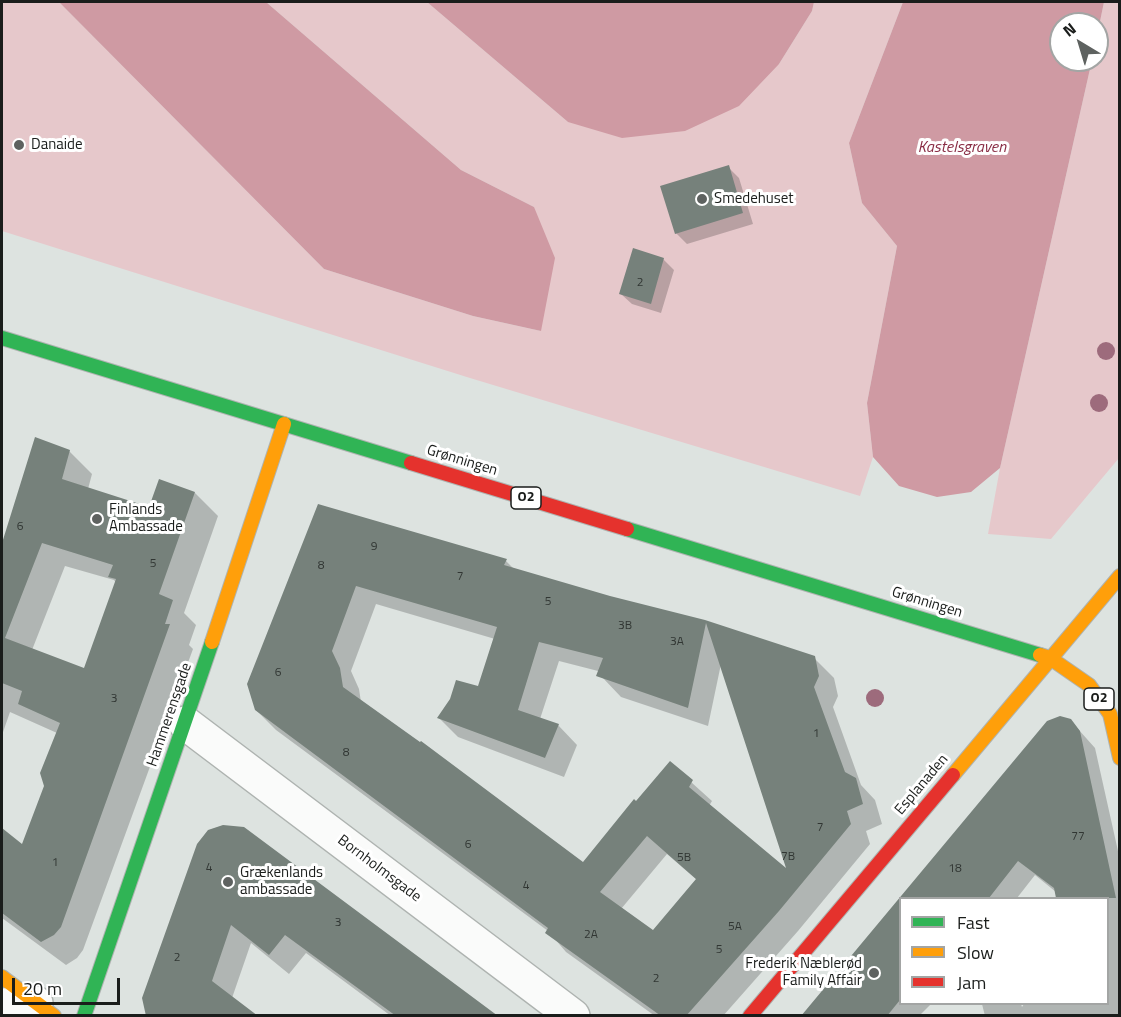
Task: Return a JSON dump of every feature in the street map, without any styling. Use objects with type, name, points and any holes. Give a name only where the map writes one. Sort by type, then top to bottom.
[{"type":"main road","name":"Grønningen","points":[[3,343],[284,424],[1050,658]]},
{"type":"main road","name":"Hammerensgade","points":[[84,1016],[185,723],[284,424]]},
{"type":"main road","name":"Esplanaden","points":[[750,1016],[1119,576]]},
{"type":"main road","name":"O2","points":[[1050,658],[1089,685],[1110,714],[1119,758]]},
{"type":"main road","points":[[2,977],[45,1009]]},
{"type":"street","name":"Bornholmsgade","points":[[185,723],[573,1016]]},
{"type":"street","points":[[2,1005],[45,1009]]},
{"type":"shaded area","points":[[2,2],[59,2],[324,269],[473,316],[541,331],[534,207],[461,170],[266,2],[427,2],[568,122],[779,64],[812,11],[814,2],[903,2],[849,143],[862,203],[897,246],[867,403],[873,457],[860,496],[470,378],[2,231]]},
{"type":"shaded area","points":[[1104,2],[1119,2],[1119,458],[1051,539],[988,534],[1000,468],[1089,72],[1109,72],[1109,12],[1102,12]]},
{"type":"water","points":[[59,2],[266,2],[461,170],[534,207],[555,258],[541,331],[473,316],[324,269]]},
{"type":"water","points":[[427,2],[814,2],[812,11],[779,64],[739,106],[685,131],[622,138],[568,122]]},
{"type":"water","name":"Kastelsgraven","points":[[903,2],[1104,2],[1102,12],[1049,12],[1049,72],[1089,72],[1000,468],[971,492],[937,497],[899,486],[873,457],[867,403],[897,246],[862,203],[849,143]]},
{"type":"building","name":"Smedehuset","points":[[729,165],[743,213],[675,234],[660,186]]},
{"type":"building","points":[[633,248],[664,258],[651,304],[619,294]]},
{"type":"building","points":[[35,437],[70,450],[62,479],[149,507],[159,479],[195,492],[159,594],[173,600],[165,624],[170,624],[61,927],[54,935],[41,942],[2,913],[2,828],[22,844],[44,786],[40,773],[60,723],[18,704],[22,691],[2,683],[2,543]],"holes":[[[42,543],[113,565],[108,577],[116,579],[84,668],[5,638]]]},
{"type":"building","points":[[318,504],[507,559],[504,565],[610,596],[705,620],[815,656],[819,676],[814,687],[845,772],[856,778],[863,804],[847,811],[851,824],[779,911],[686,1016],[661,1016],[545,933],[548,928],[255,710],[247,684]],"holes":[[[356,586],[497,627],[478,686],[456,680],[450,699],[437,718],[545,758],[559,724],[518,710],[539,642],[603,658],[596,676],[688,708],[706,623],[786,868],[689,787],[693,780],[670,761],[636,801],[634,799],[583,862],[421,741],[343,687],[340,668],[332,651]],[[647,836],[696,879],[653,930],[600,892]]]},
{"type":"building","points":[[1060,716],[1071,719],[1080,731],[1116,898],[1056,897],[1054,888],[1018,861],[990,897],[900,897],[1047,721]]},
{"type":"building","points":[[223,825],[244,827],[498,1016],[396,1016],[285,935],[269,955],[231,925],[212,981],[258,1016],[146,1016],[142,998],[197,844],[208,830]]},
{"type":"building","points":[[899,898],[899,1001],[887,1016],[801,1016]]},
{"type":"traffic: fast","points":[[2,338],[411,463]]},
{"type":"traffic: fast","points":[[627,529],[1040,655]]},
{"type":"traffic: fast","points":[[84,1016],[212,642]]},
{"type":"traffic: slow","points":[[212,642],[284,424]]},
{"type":"traffic: slow","points":[[953,775],[1120,576]]},
{"type":"traffic: slow","points":[[1040,655],[1050,658],[1089,685],[1110,714],[1120,758]]},
{"type":"traffic: slow","points":[[2,977],[54,1016]]},
{"type":"traffic: jam","points":[[411,463],[627,529]]},
{"type":"traffic: jam","points":[[750,1016],[953,775]]},
{"type":"place","name":"Danaide","points":[[19,145]]},
{"type":"place","name":"Smedehuset","points":[[702,199]]},
{"type":"place","name":"Finlands Ambassade","points":[[97,519]]},
{"type":"place","name":"Grækenlands ambassade","points":[[228,882]]},
{"type":"place","name":"Frederik Næblerød Family Affair","points":[[874,973]]}]
